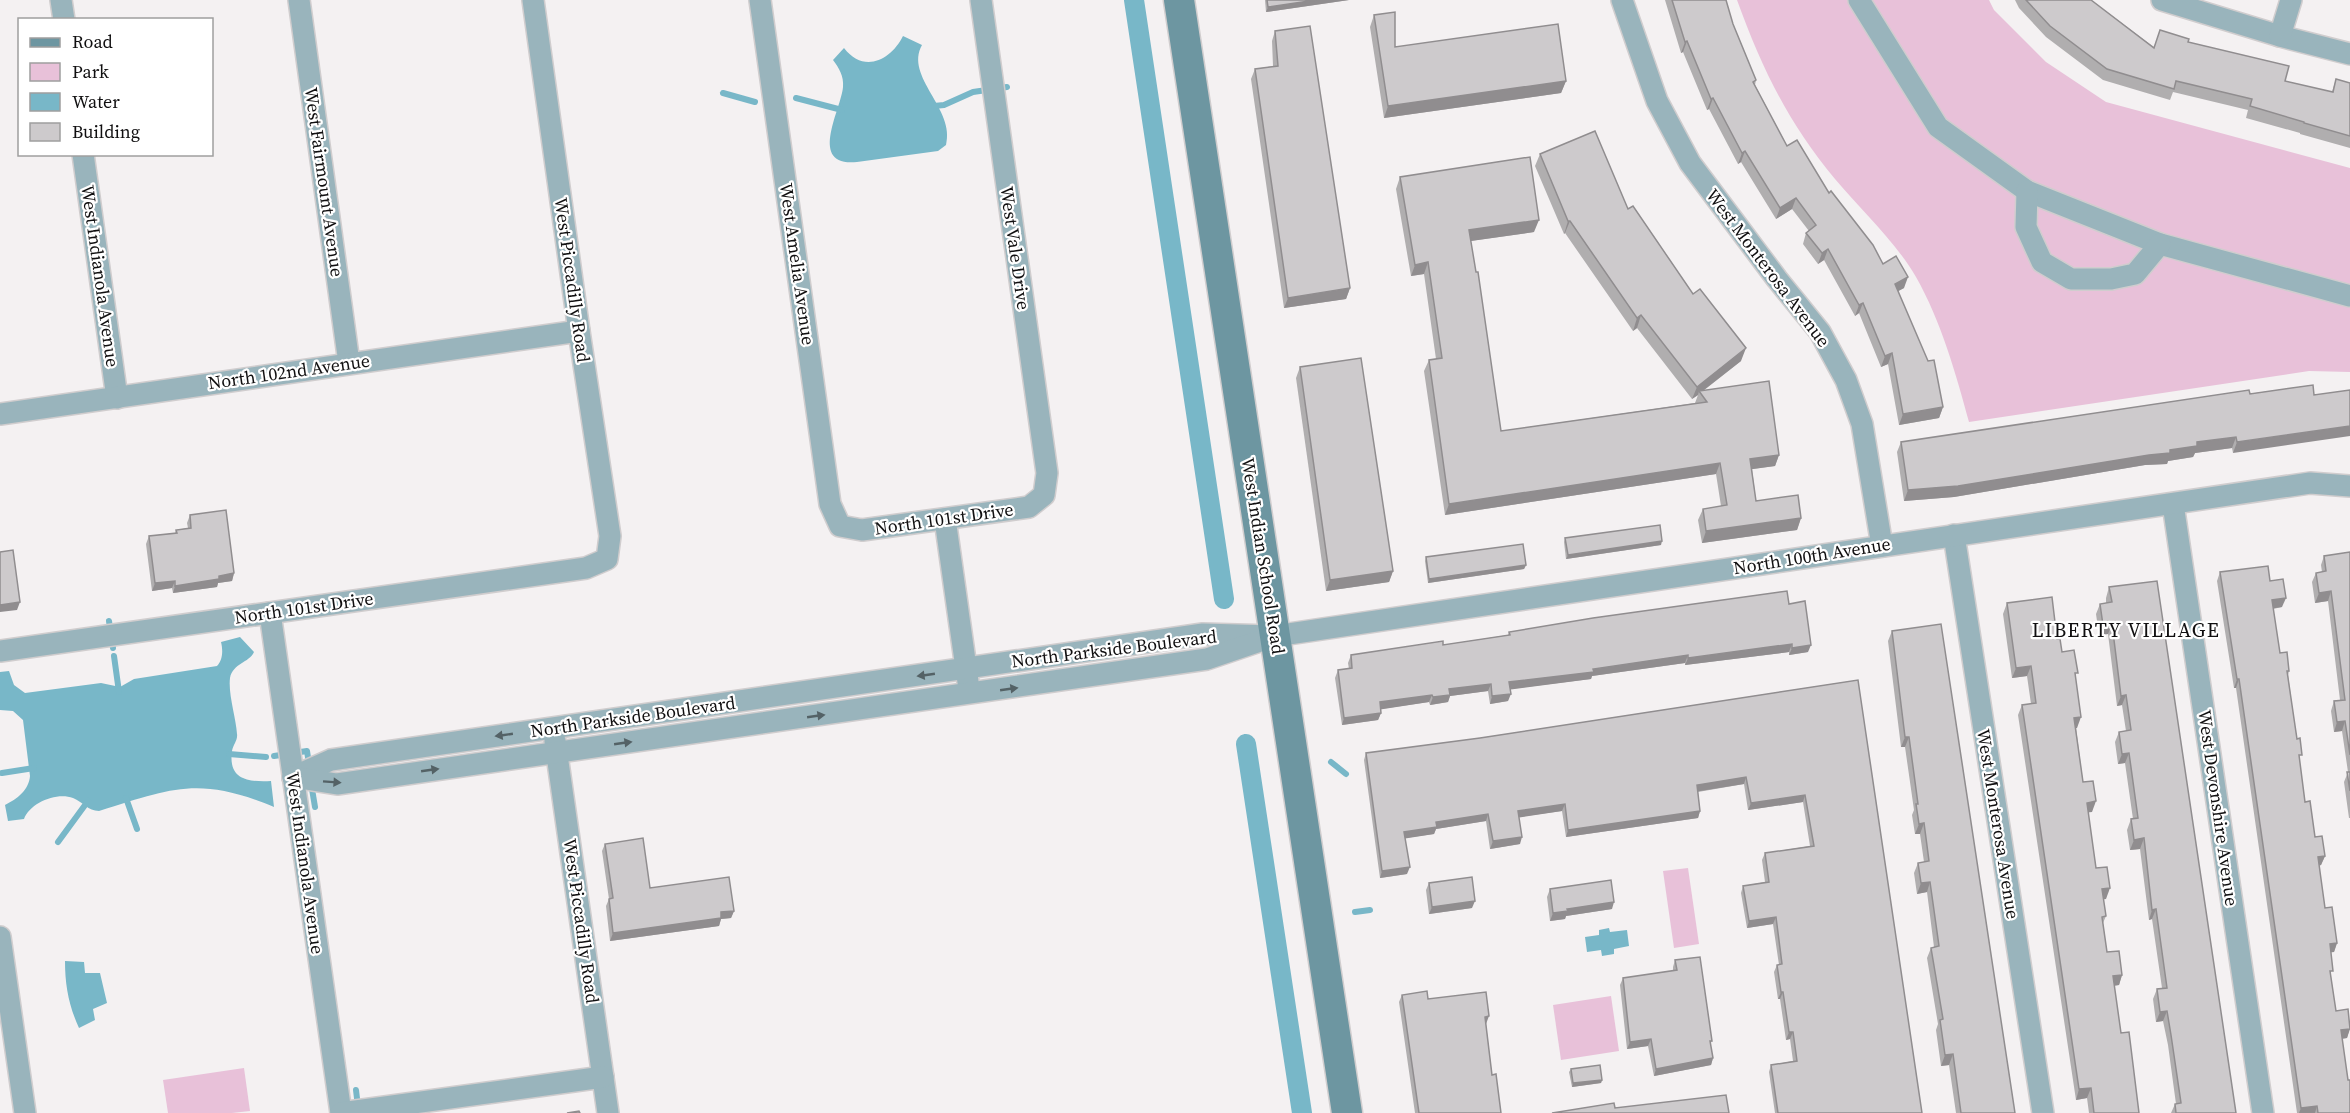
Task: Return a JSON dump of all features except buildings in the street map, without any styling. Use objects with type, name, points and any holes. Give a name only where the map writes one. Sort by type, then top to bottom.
[{"type":"main road","name":"West Indian School Road","points":[[1179,0],[1347,1113]]},
{"type":"street","points":[[62,0],[64,18]]},
{"type":"street","name":"West Fairmount Avenue","points":[[299,0],[349,363]]},
{"type":"street","name":"West Piccadilly Road","points":[[533,0],[610,536],[607,559]]},
{"type":"street","name":"West Amelia Avenue","points":[[760,0],[830,504],[840,526]]},
{"type":"street","name":"West Vale Drive","points":[[981,0],[1047,474],[1044,495]]},
{"type":"street","name":"West Monterosa Avenue","points":[[1622,0],[1657,101],[1690,163],[1820,332],[1846,380],[1862,424],[1882,546]]},
{"type":"street","points":[[1859,0],[1938,127],[2027,191],[2160,244],[2350,296]]},
{"type":"street","points":[[2162,0],[2280,36],[2350,54]]},
{"type":"street","points":[[2280,36],[2291,0]]},
{"type":"street","name":"West Indianola Avenue","points":[[83,156],[117,398]]},
{"type":"street","points":[[2027,191],[2026,227],[2042,262],[2071,279],[2111,279],[2135,273],[2160,244]]},
{"type":"street","name":"North 102nd Avenue","points":[[0,414],[579,331]]},
{"type":"street","name":"North 100th Avenue","points":[[1275,636],[2310,483],[2350,486]]},
{"type":"street","name":"North 101st Drive","points":[[840,526],[862,530],[1029,507],[1044,495]]},
{"type":"street","name":"West Devonshire Avenue","points":[[2173,504],[2263,1113]]},
{"type":"street","points":[[945,519],[970,694]]},
{"type":"street","name":"West Monterosa Avenue","points":[[1954,534],[2043,1113]]},
{"type":"street","name":"North 101st Drive","points":[[0,651],[586,568],[607,559]]},
{"type":"street","name":"West Indianola Avenue","points":[[270,613],[341,1113]]},
{"type":"street","name":"North Parkside Boulevard","points":[[293,777],[331,760],[1203,634],[1275,636]]},
{"type":"street","name":"North Parkside Boulevard","points":[[293,777],[337,784],[970,694],[1207,659],[1275,636]]},
{"type":"street","name":"West Piccadilly Road","points":[[553,728],[608,1113]]},
{"type":"street","points":[[0,937],[25,1113]]},
{"type":"street","points":[[341,1113],[603,1077]]},
{"type":"green space","points":[[1737,0],[1989,0],[1994,10],[2046,62],[2106,102],[2350,168],[2350,372],[2309,371],[1969,422],[1940,330],[1916,277],[1878,226],[1835,179],[1803,137],[1767,72]]},
{"type":"green space","points":[[1688,868],[1699,944],[1674,948],[1663,871]]},
{"type":"green space","points":[[1611,996],[1619,1051],[1561,1060],[1553,1005]]},
{"type":"green space","points":[[244,1068],[250,1111],[168,1113],[163,1080]]},
{"type":"water","points":[[903,36],[922,45],[918,57],[920,69],[944,119],[947,132],[946,145],[938,151],[857,162],[842,161],[833,156],[830,147],[833,122],[843,87],[841,72],[833,60],[844,48],[860,60],[876,61],[892,52]]},
{"type":"water","points":[[240,637],[254,652],[249,659],[234,669],[230,678],[237,736],[232,751],[233,768],[237,774],[247,780],[271,781],[274,807],[225,791],[186,789],[147,796],[99,811],[92,810],[73,798],[59,796],[44,800],[32,808],[24,819],[8,821],[5,805],[22,794],[30,776],[23,720],[13,711],[0,710],[0,672],[9,671],[14,685],[25,693],[101,683],[120,687],[134,679],[217,666],[222,655],[221,642]]},
{"type":"water","points":[[1609,928],[1610,932],[1627,930],[1629,946],[1614,949],[1614,954],[1602,956],[1601,950],[1587,952],[1585,937],[1599,935],[1599,930]]},
{"type":"water","points":[[65,961],[84,962],[85,973],[100,973],[107,1003],[93,1009],[95,1020],[79,1028],[68,996]]},
{"type":"waterway","points":[[1134,0],[1224,599]]},
{"type":"waterway","points":[[934,106],[944,105],[973,92],[1007,87]]},
{"type":"waterway","points":[[723,93],[755,102]]},
{"type":"waterway","points":[[796,98],[842,110]]},
{"type":"waterway","points":[[109,621],[113,648]]},
{"type":"waterway","points":[[114,656],[119,692]]},
{"type":"waterway","points":[[1246,744],[1302,1113]]},
{"type":"waterway","points":[[274,756],[307,751],[309,764]]},
{"type":"waterway","points":[[229,754],[266,757]]},
{"type":"waterway","points":[[1331,762],[1346,774]]},
{"type":"waterway","points":[[2,773],[34,768]]},
{"type":"waterway","points":[[311,783],[315,807]]},
{"type":"waterway","points":[[126,798],[137,829]]},
{"type":"waterway","points":[[58,842],[88,801]]},
{"type":"waterway","points":[[1355,912],[1370,910]]},
{"type":"waterway","points":[[356,1090],[358,1107]]},
{"type":"district","name":"LIBERTY VILLAGE","points":[[2126,630]]}]
